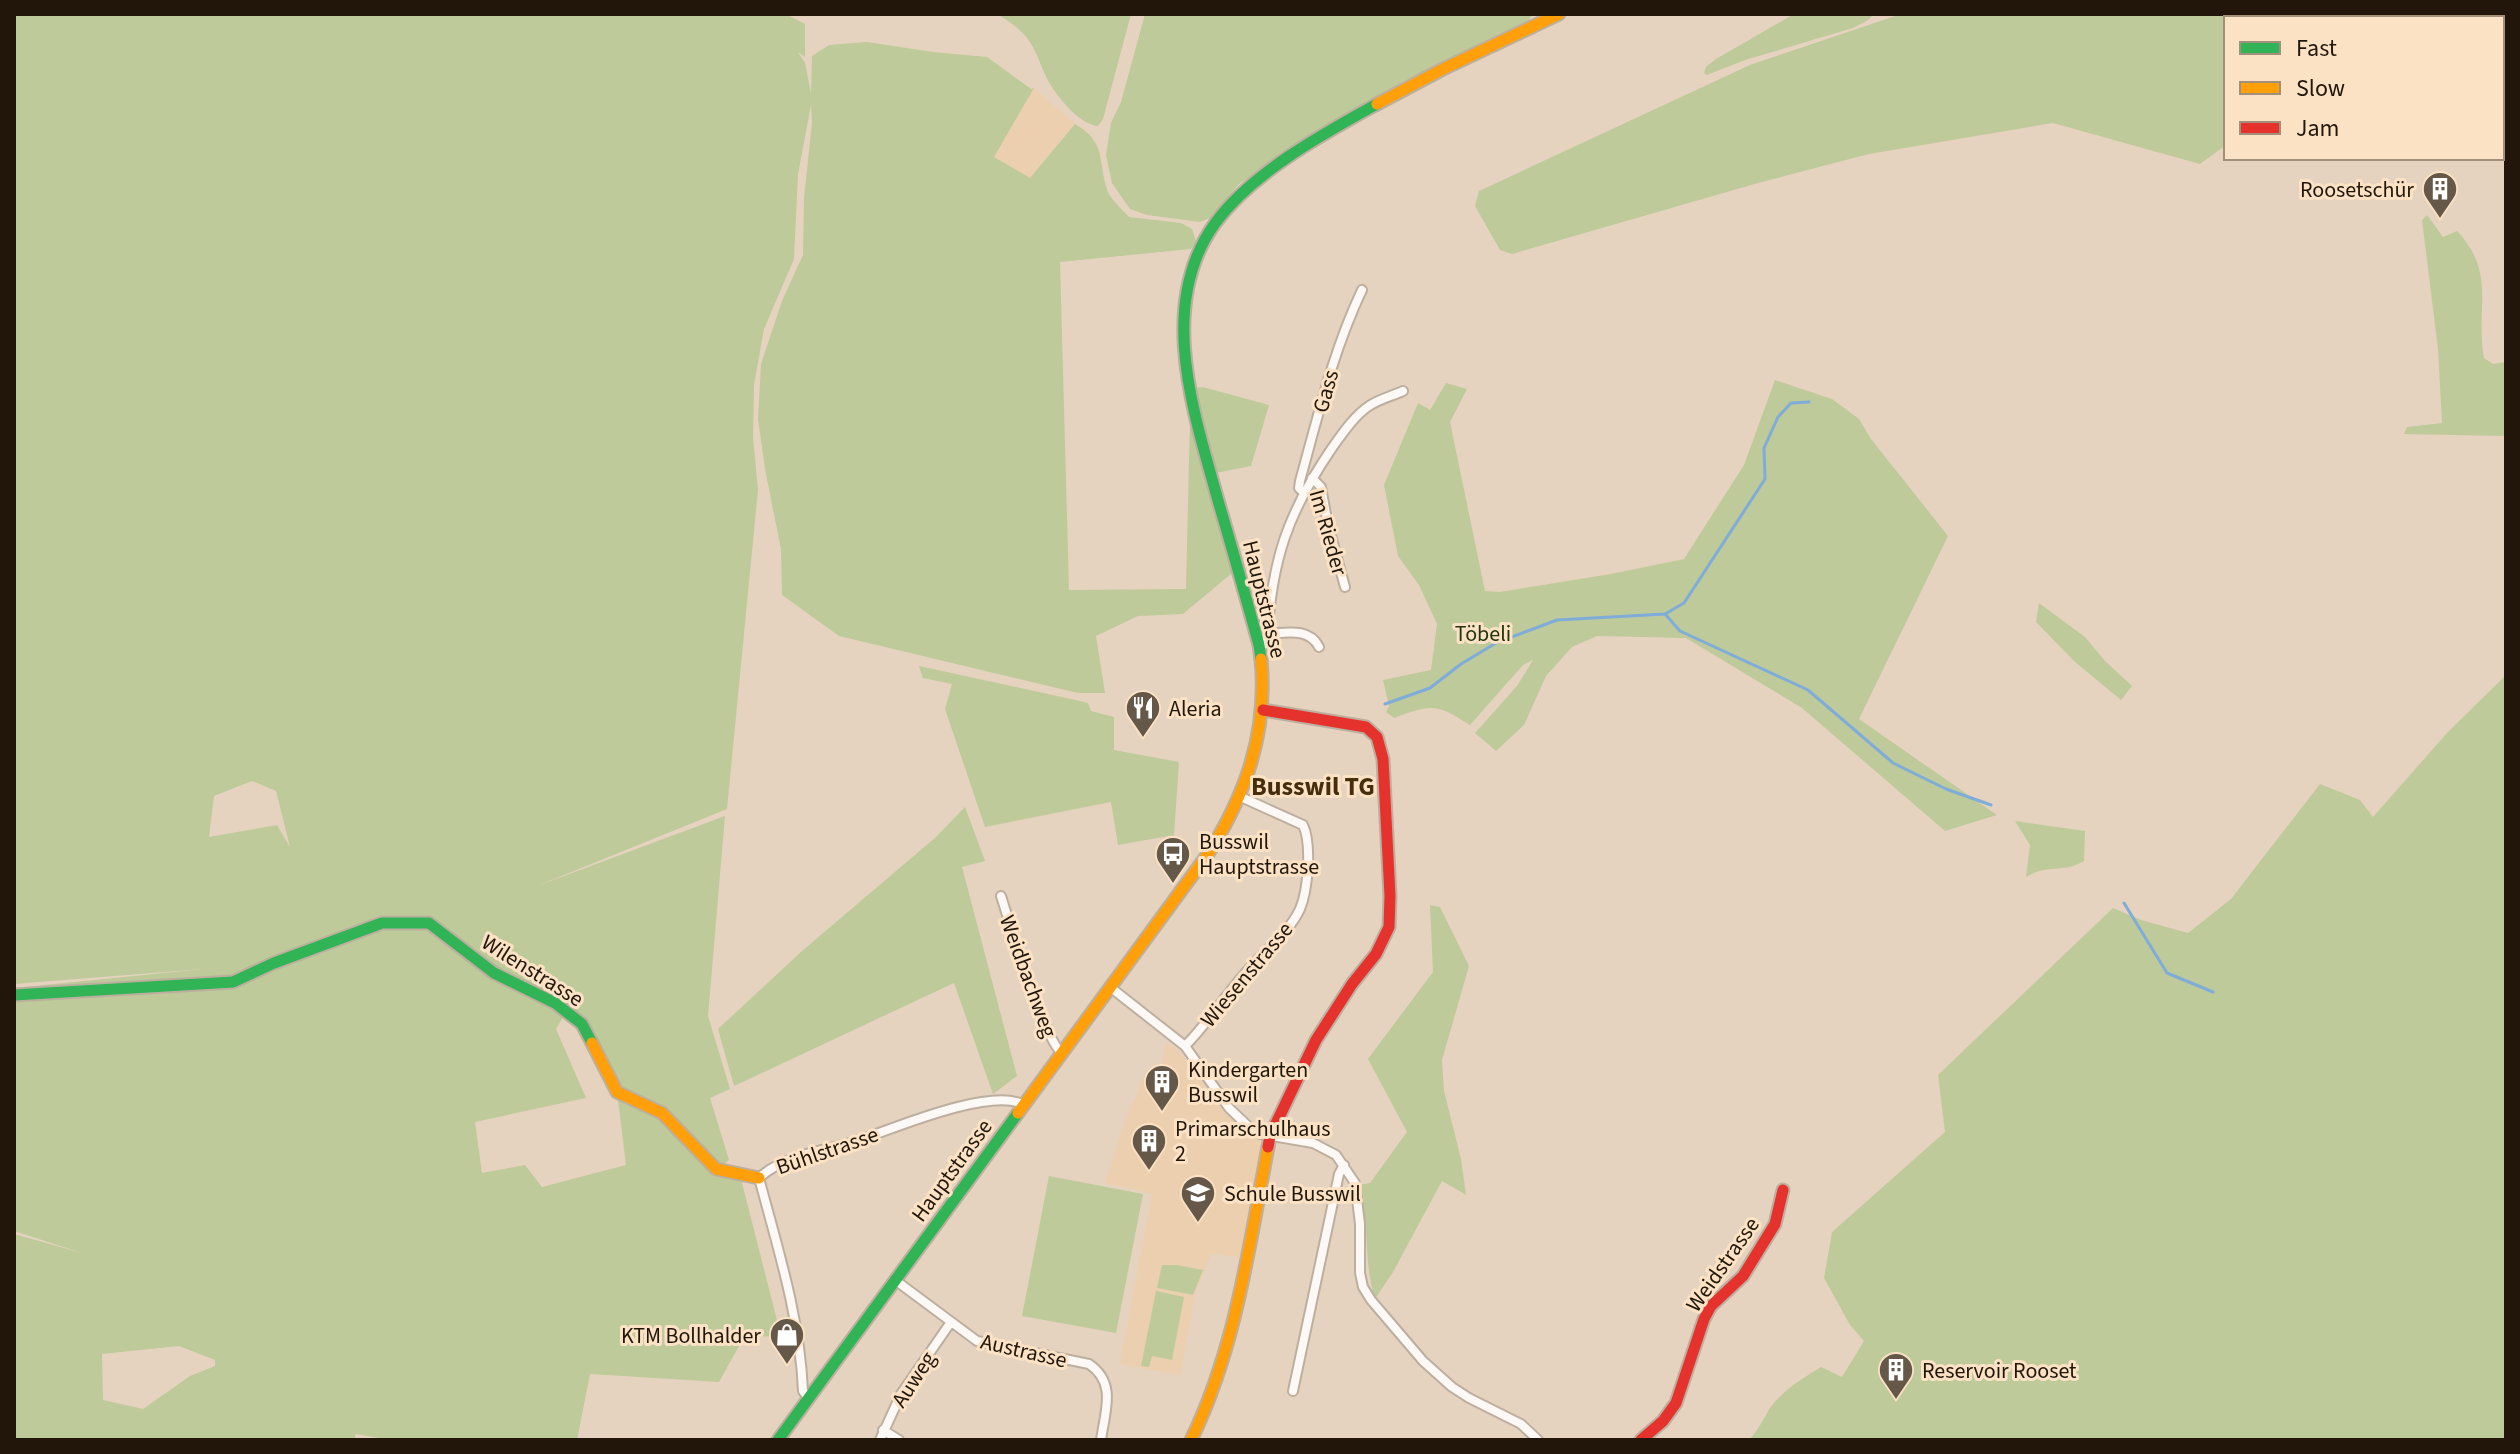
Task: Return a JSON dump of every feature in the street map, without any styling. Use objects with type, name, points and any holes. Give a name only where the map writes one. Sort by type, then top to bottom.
[{"type":"street","name":"Hauptstrasse","points":[[778,1440],[1212,847],[1241,797],[1257,749],[1263,710],[1263,678],[1259,645],[1194,408],[1185,321],[1185,297],[1194,260],[1209,231],[1264,177],[1301,149],[1418,81],[1559,14]]},
{"type":"street","name":"Gass","points":[[1304,493],[1299,488],[1300,481],[1332,363],[1362,290]]},
{"type":"street","points":[[1259,645],[1266,643],[1273,579],[1287,529],[1312,478],[1361,412],[1403,391]]},
{"type":"street","name":"Im Rieder","points":[[1312,478],[1321,487],[1345,587]]},
{"type":"street","points":[[1267,634],[1303,633],[1311,636],[1319,647]]},
{"type":"street","points":[[1191,1440],[1208,1405],[1225,1355],[1242,1285],[1270,1136],[1316,1040],[1384,940],[1391,910],[1383,759],[1377,737],[1366,727],[1263,710]]},
{"type":"street","name":"Wiesenstrasse","points":[[1185,1046],[1298,914],[1304,896],[1307,833],[1303,825],[1241,797]]},
{"type":"street","name":"Weidbachweg","points":[[1001,896],[1044,1022],[1056,1048],[1062,1053]]},
{"type":"street","name":"Wilenstrasse","points":[[14,995],[233,982],[274,963],[382,923],[429,923],[494,973],[555,1003],[582,1024],[617,1092],[662,1113],[716,1169],[759,1178]]},
{"type":"street","points":[[1110,987],[1185,1046],[1229,1108],[1252,1130],[1313,1143],[1330,1151],[1344,1165],[1355,1183],[1359,1201],[1360,1273],[1363,1287],[1371,1300],[1423,1361],[1452,1387],[1521,1424],[1538,1440]]},
{"type":"street","name":"Bühlstrasse","points":[[808,1398],[803,1391],[791,1295],[759,1178],[777,1165],[799,1157],[948,1110],[1007,1100],[1024,1105]]},
{"type":"street","points":[[1293,1391],[1339,1174],[1344,1165]]},
{"type":"street","name":"Weidstrasse","points":[[1641,1440],[1671,1413],[1704,1319],[1711,1306],[1743,1276],[1775,1224],[1783,1190]]},
{"type":"street","name":"Austrasse","points":[[895,1280],[984,1344],[1089,1364],[1097,1370],[1107,1386],[1101,1440]]},
{"type":"street","name":"Auweg","points":[[880,1440],[906,1386],[951,1322]]},
{"type":"street","points":[[883,1430],[899,1440]]},
{"type":"shaded area","points":[[1034,88],[1075,124],[1030,178],[993,157]]},
{"type":"shaded area","name":"Schule Busswil","points":[[1166,1042],[1179,1052],[1221,1105],[1261,1141],[1263,1149],[1244,1257],[1211,1254],[1195,1295],[1180,1375],[1120,1364],[1152,1194],[1105,1183],[1130,1106],[1143,1078],[1158,1069],[1163,1061]]},
{"type":"green space","points":[[14,14],[786,14],[805,24],[805,57],[798,52],[805,63],[811,93],[812,56],[829,45],[867,42],[987,57],[1031,89],[1034,88],[994,157],[1030,178],[1075,124],[1093,138],[1100,154],[1108,192],[1129,217],[1181,223],[1192,229],[1196,241],[1191,249],[1060,262],[1069,590],[1186,589],[1190,419],[1232,573],[1183,614],[1138,616],[1096,636],[1105,693],[1078,693],[839,636],[782,595],[781,549],[758,419],[761,364],[782,301],[803,255],[811,105],[798,174],[794,259],[764,329],[754,385],[753,437],[758,490],[727,809],[537,886],[725,816],[708,1016],[730,1089],[710,1098],[729,1160],[717,1169],[740,1175],[781,1336],[744,1337],[719,1382],[590,1374],[577,1440],[390,1440],[356,1434],[354,1440],[14,1440],[14,1234],[82,1253],[14,1231],[14,988],[203,969],[14,984]],"holes":[[[252,781],[276,791],[290,847],[277,825],[209,837],[214,796]],[[566,1012],[599,1057],[617,1092],[626,1165],[542,1187],[525,1165],[482,1173],[475,1122],[586,1098],[556,1029]],[[179,1346],[215,1360],[215,1366],[190,1376],[143,1409],[103,1400],[102,1354]]]},
{"type":"green space","points":[[997,14],[1131,14],[1103,119],[1098,126],[1078,117],[1066,105],[1049,82],[1027,37]]},
{"type":"green space","points":[[1145,14],[1533,14],[1528,21],[1402,82],[1325,126],[1239,184],[1210,218],[1200,222],[1147,215],[1130,209],[1112,183],[1106,155],[1111,123],[1121,102]]},
{"type":"green space","points":[[1794,14],[1874,14],[1853,28],[1745,60],[1707,75],[1704,73],[1716,59]]},
{"type":"green space","points":[[1901,14],[2304,14],[2224,16],[2224,146],[2200,164],[2053,123],[1869,154],[1512,254],[1500,250],[1475,206],[1479,191],[1750,65]]},
{"type":"green space","points":[[2427,215],[2443,237],[2457,231],[2477,262],[2481,276],[2484,358],[2493,364],[2506,362],[2506,436],[2404,434],[2407,427],[2442,423],[2438,349],[2422,220]]},
{"type":"green space","name":"Töbeli","points":[[1775,380],[1832,399],[1859,419],[1871,439],[1948,536],[1859,719],[1997,815],[1945,831],[1802,708],[1686,638],[1597,636],[1572,647],[1546,676],[1524,725],[1496,751],[1475,733],[1517,686],[1533,660],[1523,665],[1470,725],[1441,709],[1425,708],[1394,718],[1386,712],[1389,706],[1383,680],[1431,670],[1437,624],[1419,585],[1398,556],[1384,485],[1418,403],[1430,410],[1446,383],[1467,389],[1450,422],[1485,591],[1500,592],[1684,559],[1744,465]]},
{"type":"green space","points":[[1203,387],[1269,405],[1251,466],[1216,473],[1200,419],[1195,388]]},
{"type":"green space","points":[[2039,603],[2085,637],[2132,686],[2121,700],[2075,662],[2036,622]]},
{"type":"green space","points":[[919,666],[1088,703],[1091,711],[1114,717],[1114,750],[1179,762],[1174,835],[1118,845],[1111,802],[985,827],[945,709],[952,684],[923,678]]},
{"type":"green space","points":[[2506,675],[2506,1440],[1749,1440],[1771,1406],[1799,1381],[1821,1367],[1842,1377],[1864,1341],[1850,1325],[1824,1278],[1832,1232],[1945,1132],[1938,1075],[2113,908],[2141,920],[2188,933],[2231,899],[2320,784],[2360,800],[2373,817],[2447,733]]},
{"type":"green space","points":[[965,807],[985,861],[962,867],[1017,1076],[993,1094],[954,983],[734,1086],[718,1029],[802,951],[936,837]]},
{"type":"green space","points":[[2015,821],[2085,831],[2084,861],[2069,867],[2042,870],[2026,877],[2030,845]]},
{"type":"green space","points":[[1430,905],[1440,907],[1469,966],[1442,1060],[1444,1091],[1461,1159],[1466,1195],[1442,1181],[1375,1299],[1359,1185],[1370,1183],[1407,1132],[1368,1059],[1433,972]]},
{"type":"green space","points":[[1049,1176],[1143,1194],[1116,1333],[1022,1316]]},
{"type":"green space","points":[[1162,1265],[1203,1270],[1193,1295],[1157,1288]]},
{"type":"green space","points":[[1156,1291],[1184,1297],[1172,1360],[1152,1356],[1149,1367],[1141,1366]]},
{"type":"waterway","points":[[1665,614],[1684,603],[1765,479],[1764,448],[1778,417],[1791,403],[1809,402]]},
{"type":"waterway","points":[[1385,704],[1430,688],[1496,643],[1557,620],[1665,614],[1680,631],[1808,690],[1893,763],[1946,789],[1991,805]]},
{"type":"waterway","points":[[2124,903],[2167,973],[2213,992]]},
{"type":"traffic: fast","points":[[1261,659],[1191,398],[1184,324],[1187,289],[1198,254],[1216,222],[1231,204],[1290,156],[1377,104]]},
{"type":"traffic: fast","points":[[14,995],[233,982],[274,963],[382,923],[429,923],[494,973],[555,1003],[582,1024],[592,1043]]},
{"type":"traffic: fast","points":[[778,1440],[1018,1113]]},
{"type":"traffic: slow","points":[[1377,104],[1559,14]]},
{"type":"traffic: slow","points":[[1018,1113],[1208,854],[1221,831],[1243,785],[1257,737],[1261,712],[1261,659]]},
{"type":"traffic: slow","points":[[592,1043],[617,1092],[662,1113],[716,1169],[759,1178]]},
{"type":"traffic: slow","points":[[1191,1440],[1230,1333],[1268,1147]]},
{"type":"traffic: jam","points":[[1263,710],[1366,727],[1377,737],[1383,759],[1390,896],[1389,927],[1376,954],[1352,984],[1316,1040],[1270,1136],[1268,1147]]},
{"type":"traffic: jam","points":[[1641,1440],[1663,1421],[1676,1403],[1704,1319],[1711,1306],[1743,1276],[1775,1224],[1783,1190]]},
{"type":"place","name":"Roosetschür","points":[[2440,220]]},
{"type":"place","name":"Aleria","points":[[1143,739]]},
{"type":"place","name":"Busswil Hauptstrasse","points":[[1173,885]]},
{"type":"place","name":"Kindergarten Busswil","points":[[1162,1113]]},
{"type":"place","name":"Primarschulhaus 2","points":[[1149,1172]]},
{"type":"place","name":"Schule Busswil","points":[[1198,1224]]},
{"type":"place","name":"KTM Bollhalder","points":[[787,1366]]},
{"type":"place","name":"Reservoir Rooset","points":[[1896,1401]]},
{"type":"district","name":"Busswil TG","points":[[1313,786]]}]
